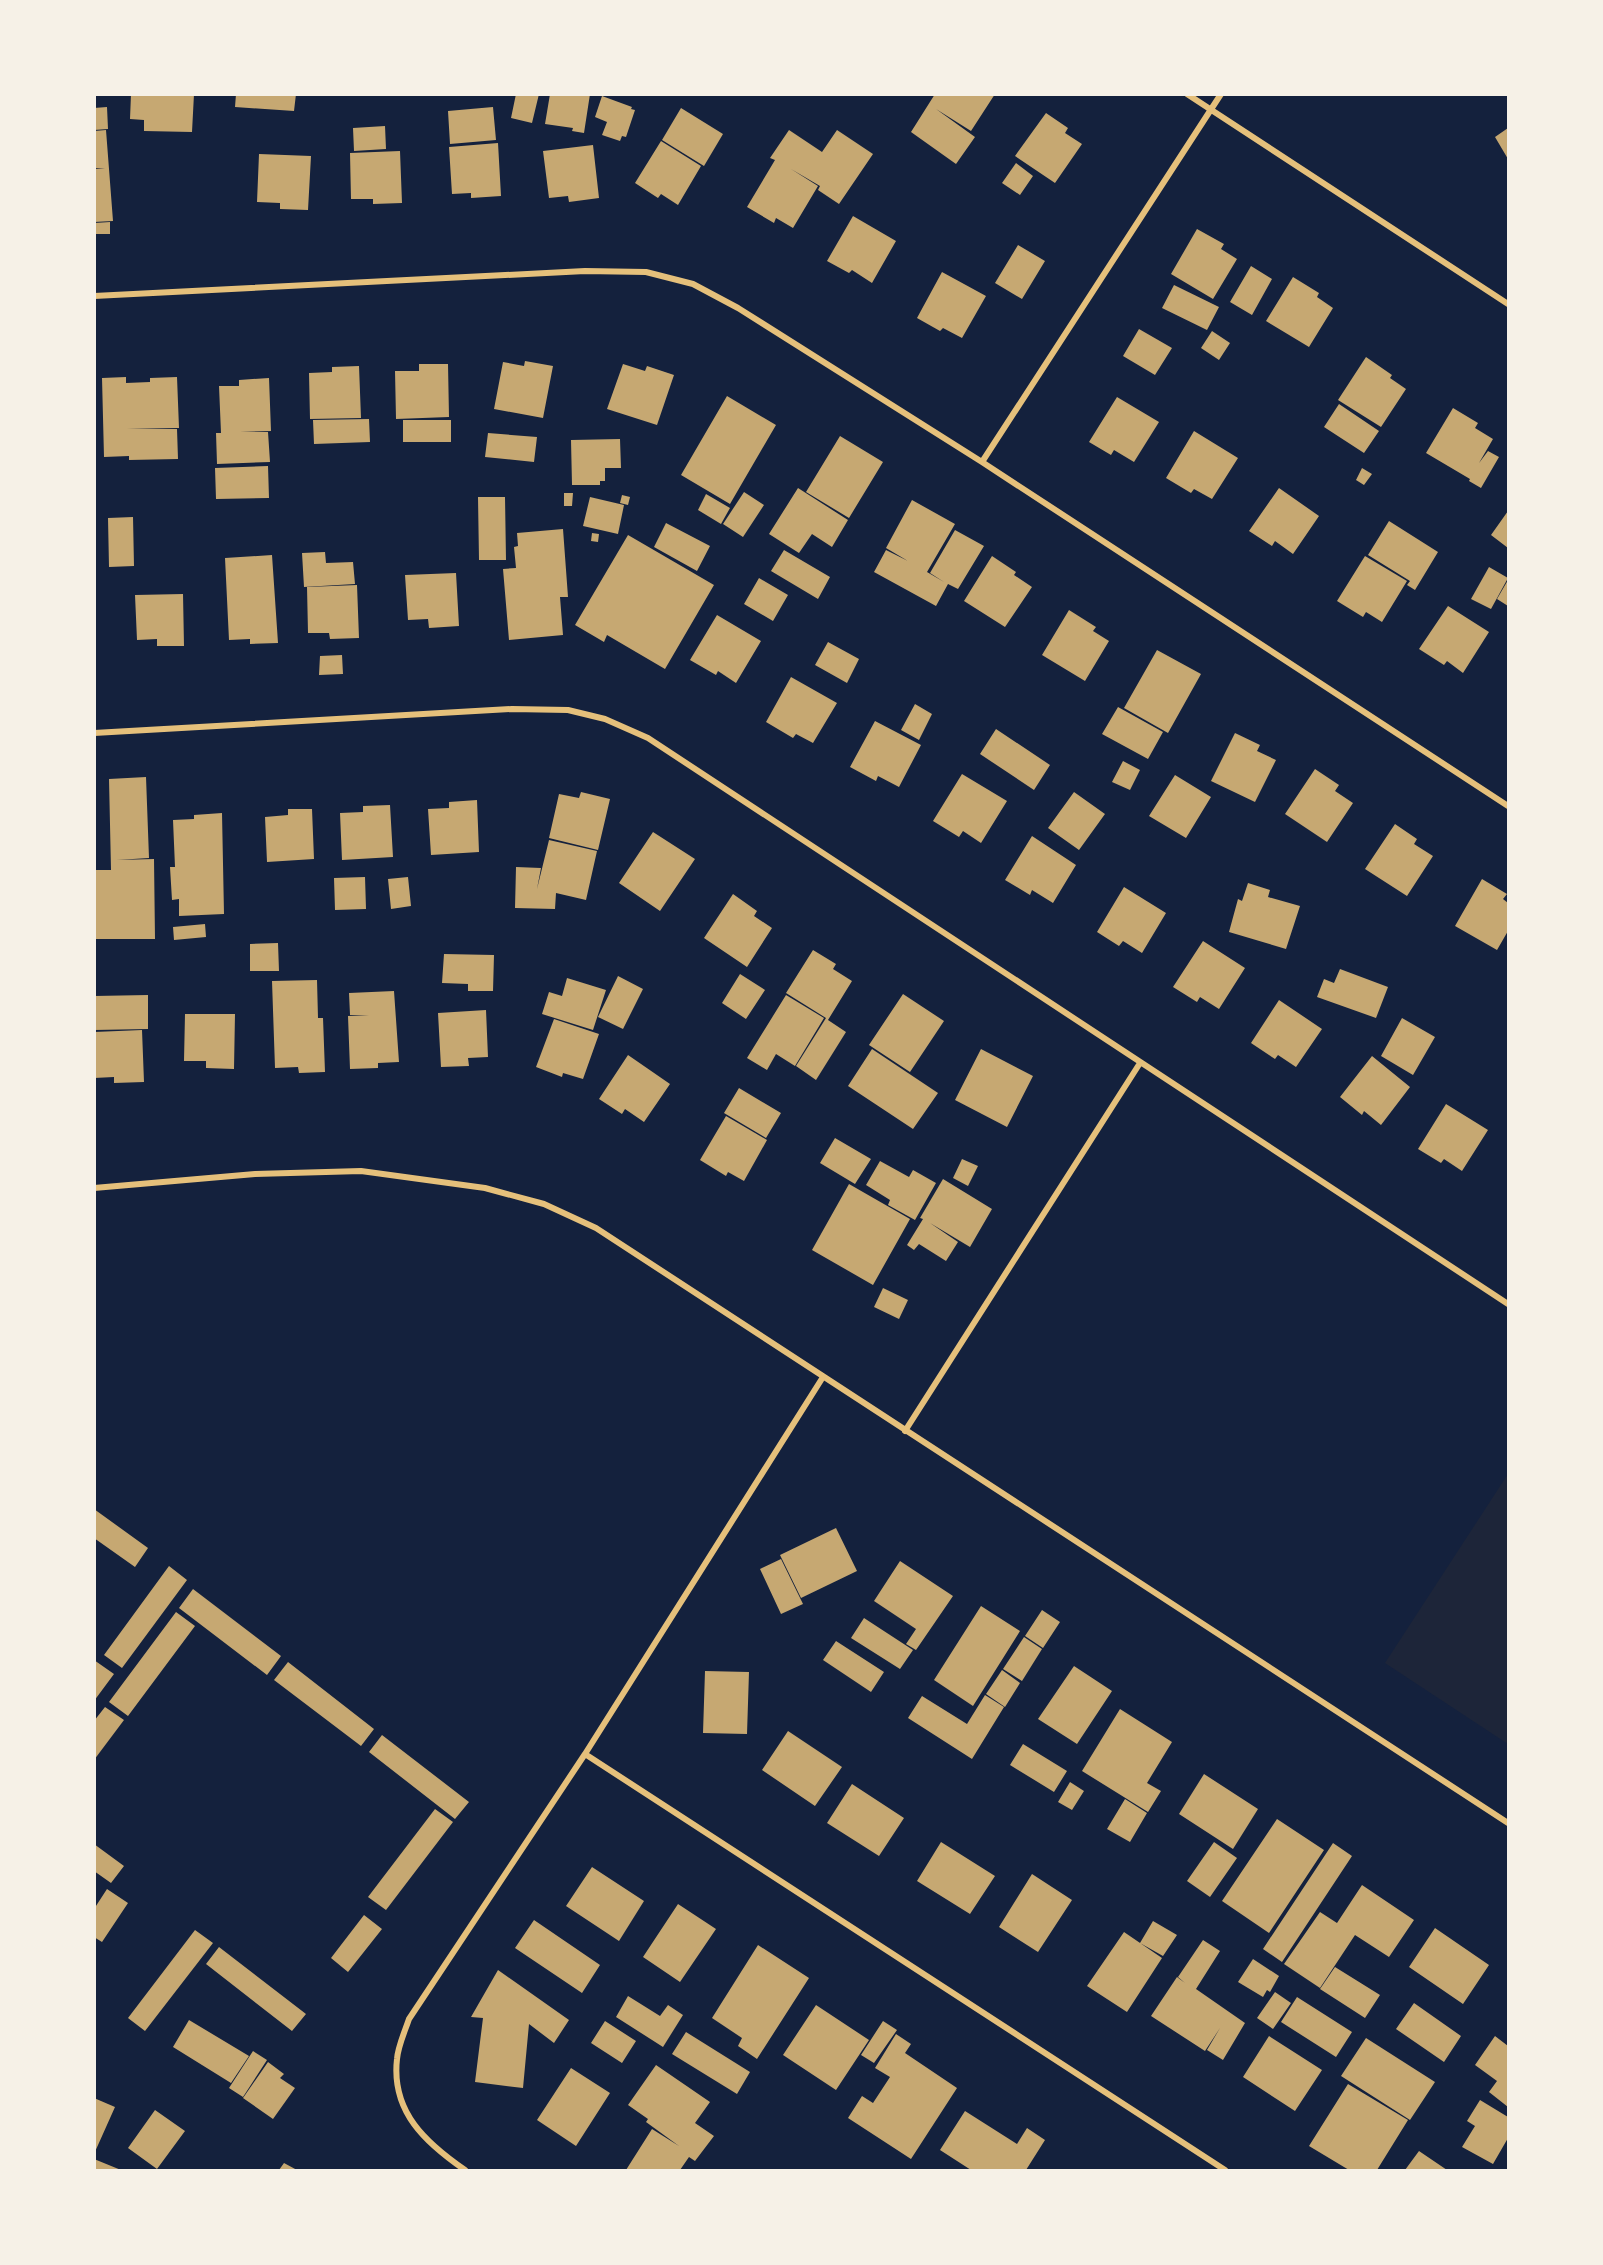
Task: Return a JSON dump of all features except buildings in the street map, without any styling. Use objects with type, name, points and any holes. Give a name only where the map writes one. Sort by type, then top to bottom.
[{"type":"street","points":[[1187,94],[1509,304]]},
{"type":"street","points":[[982,462],[1221,94]]},
{"type":"street","points":[[94,296],[585,271],[646,272],[693,284],[738,308],[982,462],[1509,806]]},
{"type":"street","points":[[94,733],[512,709],[568,710],[605,719],[648,738],[1509,1304]]},
{"type":"street","points":[[905,1431],[1140,1063]]},
{"type":"street","points":[[94,1188],[255,1174],[361,1171],[495,1190],[544,1204],[596,1228],[1509,1823]]},
{"type":"street","points":[[465,2170],[436,2150],[411,2123],[398,2090],[397,2058],[409,2019],[585,1754],[823,1377]]},
{"type":"street","points":[[585,1754],[1225,2170]]},
{"type":"shaded area","points":[[1508,1474],[1508,1744],[1385,1663]]}]
